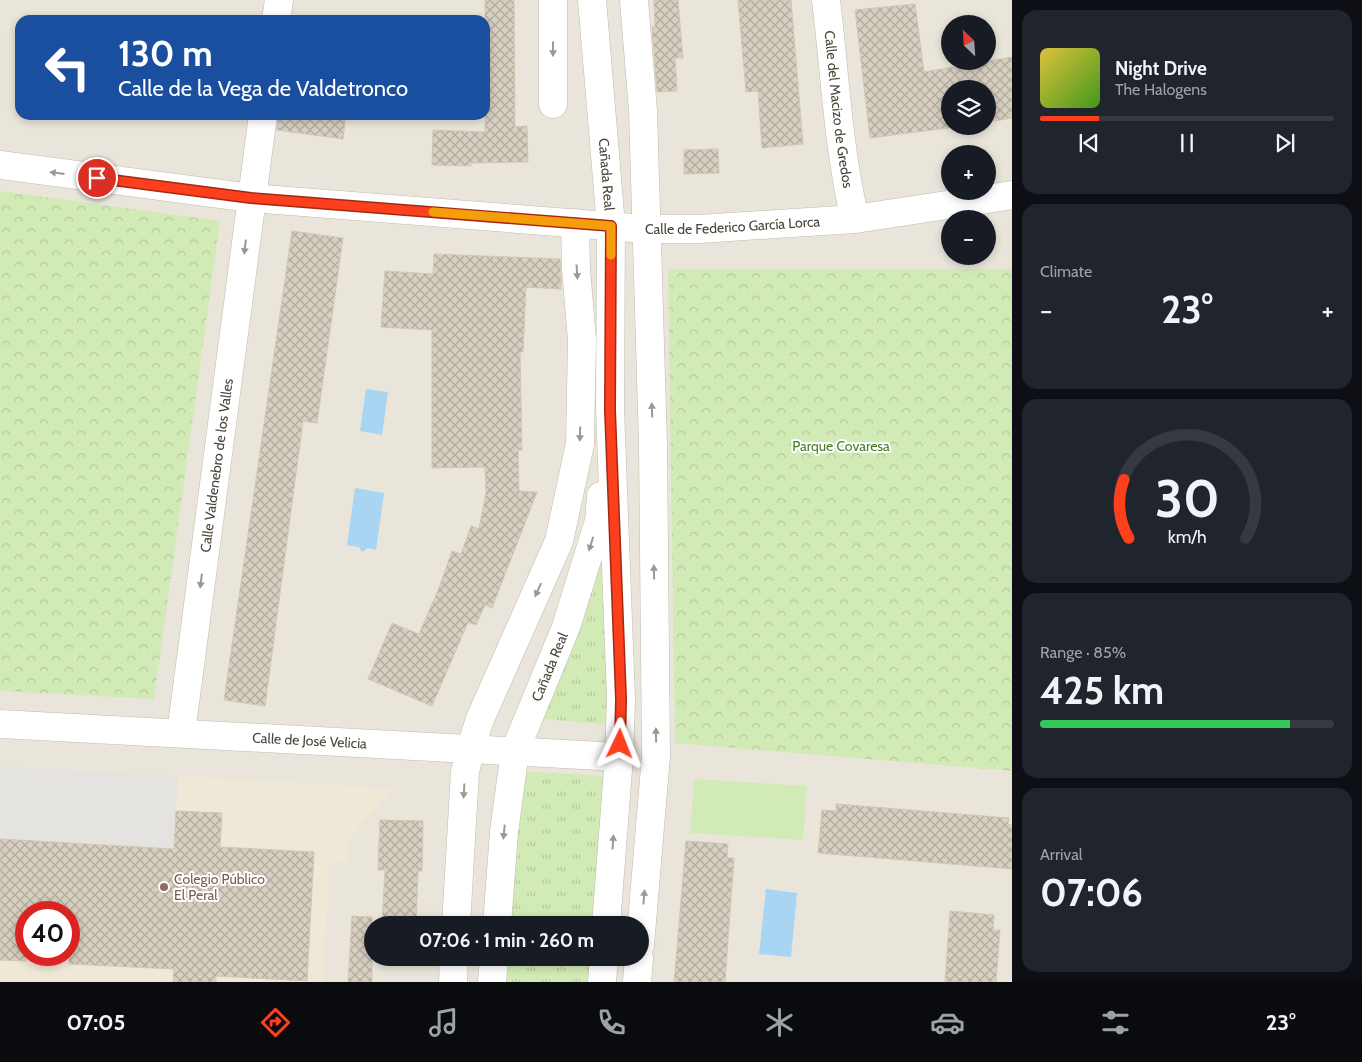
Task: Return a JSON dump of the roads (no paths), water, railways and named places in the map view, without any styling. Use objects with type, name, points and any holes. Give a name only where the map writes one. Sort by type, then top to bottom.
[{"type":"street","points":[[277,15],[279,0]]},
{"type":"street","points":[[553,0],[553,104]]},
{"type":"street","name":"Cañada Real","points":[[592,0],[611,226],[610,410],[621,699],[619,757],[607,916]]},
{"type":"street","points":[[634,0],[643,111],[653,444],[656,756],[642,916]]},
{"type":"street","name":"Calle del Macizo de Gredos","points":[[826,0],[849,192],[856,219]]},
{"type":"street","name":"Calle Valdenebro de los Valles","points":[[181,733],[262,120]]},
{"type":"street","name":"Calle de Federico García Lorca","points":[[0,166],[251,198],[646,229],[698,229],[856,219],[1012,195]]},
{"type":"street","points":[[457,916],[466,772],[470,750],[480,719],[559,541],[580,444],[582,340],[576,268],[575,223]]},
{"type":"street","name":"Cañada Real","points":[[498,916],[504,832],[515,751],[566,627],[599,521],[610,410]]},
{"type":"street","name":"Calle de José Velicia","points":[[0,724],[619,757]]},
{"type":"street","points":[[453,982],[454,966]]},
{"type":"street","points":[[492,982],[493,966]]},
{"type":"street","points":[[602,982],[603,966]]},
{"type":"street","points":[[637,982],[638,966]]},
{"type":"water","points":[[366,389],[388,392],[382,435],[360,431]]},
{"type":"water","points":[[355,488],[384,493],[376,550],[368,548],[362,552],[359,547],[347,545]]},
{"type":"water","points":[[766,889],[797,893],[791,957],[759,954]]},
{"type":"place","name":"Colegio Público El Peral","points":[[164,887]]},
{"type":"park label","name":"Parque Covaresa","points":[[841,446]]}]
